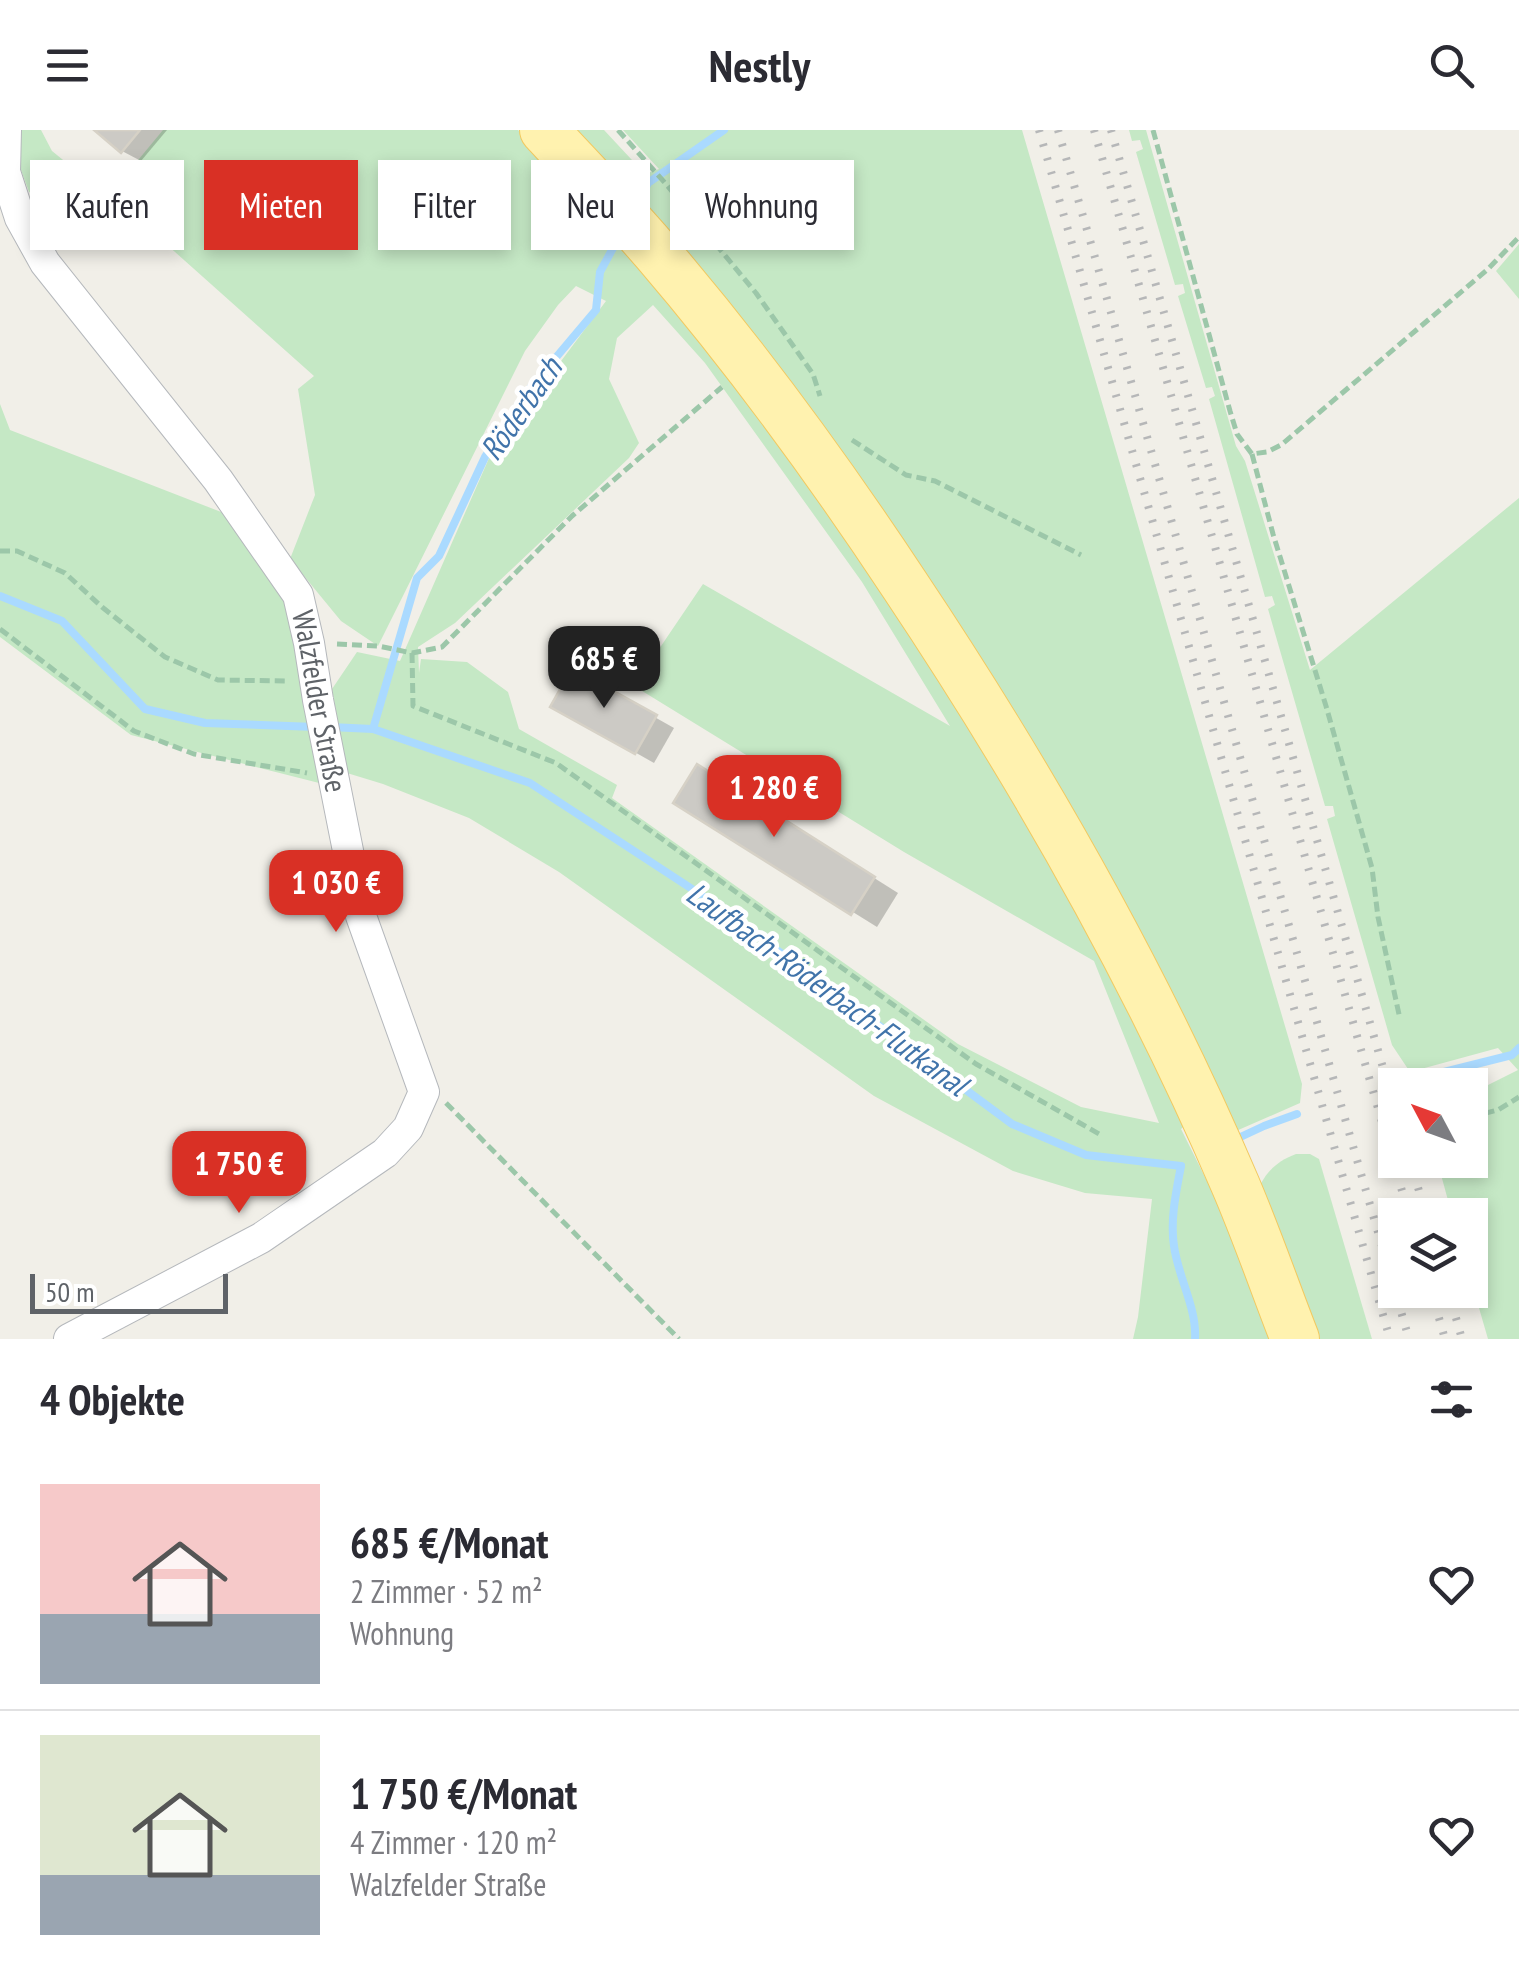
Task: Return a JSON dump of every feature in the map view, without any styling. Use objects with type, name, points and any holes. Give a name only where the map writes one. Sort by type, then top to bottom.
[{"type":"main road","points":[[544,130],[644,239],[734,348],[842,490],[966,676],[1066,843],[1122,948],[1236,1186],[1295,1339]]},
{"type":"street","name":"Walzfelder Straße","points":[[6,130],[5,172],[20,218],[44,262],[218,480],[298,596],[362,916],[424,1092]]},
{"type":"street","points":[[69,1339],[261,1238],[385,1153],[408,1128],[424,1092]]},
{"type":"path","points":[[618,130],[767,309],[814,374],[821,401]]},
{"type":"path","points":[[1153,130],[1230,411],[1238,434],[1252,454],[1372,868],[1378,917],[1400,1019]]},
{"type":"path","points":[[1252,454],[1281,445],[1487,270],[1519,236]]},
{"type":"path","points":[[309,642],[378,646],[410,653],[442,648],[572,516],[724,386]]},
{"type":"path","points":[[843,434],[906,474],[935,481],[1081,555]]},
{"type":"path","points":[[0,551],[17,551],[65,573],[165,658],[218,680],[317,691]]},
{"type":"path","points":[[0,629],[134,731],[194,754],[333,766]]},
{"type":"path","points":[[410,653],[413,706],[556,763],[976,1064],[1102,1135]]},
{"type":"path","points":[[424,1092],[439,1096],[459,1115],[679,1339]]},
{"type":"path","points":[[1488,1113],[1519,1097]]},
{"type":"green space","points":[[14,130],[41,130],[52,151],[63,160],[30,160],[30,192],[13,148]]},
{"type":"green space","points":[[163,130],[518,130],[548,160],[531,160],[531,250],[624,250],[837,511],[1059,862],[1189,1122],[1181,1129],[1226,1212],[1277,1339],[1133,1339],[1152,1199],[1085,1193],[1013,1171],[874,1096],[559,872],[469,818],[347,773],[332,689],[357,652],[400,661],[490,456],[606,301],[576,286],[525,351],[378,646],[341,621],[290,559],[315,495],[298,389],[314,376],[173,250],[184,250],[184,160],[138,160]],"holes":[[[653,305],[705,363],[862,582],[950,726],[703,584],[634,686],[904,852],[1094,961],[1159,1123],[1081,1107],[958,1044],[612,798],[617,785],[519,729],[508,692],[467,662],[421,659],[419,673],[418,647],[455,623],[629,458],[639,443],[609,379],[617,338]]]},
{"type":"green space","points":[[567,130],[604,130],[632,160],[588,160]]},
{"type":"green space","points":[[623,130],[1022,130],[1302,1084],[1300,1103],[1236,1131],[1138,945],[650,248],[650,172],[659,169]]},
{"type":"green space","points":[[1129,130],[1146,130],[1236,446],[1245,461],[1310,670],[1519,498],[1519,1339],[1488,1339],[1479,1308],[1488,1308],[1488,1198],[1447,1198],[1442,1178],[1488,1178],[1488,1085],[1518,1070],[1498,1048],[1425,1068],[1407,1068],[1392,1045],[1327,819],[1335,816],[1333,806],[1325,806],[1268,609],[1275,605],[1272,596],[1265,597],[1209,399],[1215,396],[1212,387],[1206,388],[1178,296],[1185,293],[1183,284],[1175,285],[1136,152],[1143,149],[1140,140],[1132,141]]},
{"type":"green space","points":[[1519,244],[1519,299],[1496,271]]},
{"type":"green space","points":[[0,404],[10,430],[234,517],[297,622],[327,785],[131,735],[0,637]]},
{"type":"green space","points":[[1296,1154],[1319,1159],[1372,1339],[1314,1339],[1260,1185],[1275,1166]]},
{"type":"building","points":[[94,130],[140,130],[121,153]]},
{"type":"building","points":[[572,668],[657,715],[635,754],[550,707]]},
{"type":"building","points":[[697,764],[875,877],[851,915],[673,803]]},
{"type":"waterway","name":"Röderbach","points":[[650,182],[724,130]]},
{"type":"waterway","name":"Röderbach","points":[[373,729],[417,578],[439,556],[485,457],[526,393],[596,310],[600,272],[612,250]]},
{"type":"waterway","name":"Laufbach-Röderbach-Flutkanal","points":[[0,596],[62,621],[145,709],[205,723],[316,727]]},
{"type":"waterway","name":"Laufbach-Röderbach-Flutkanal","points":[[330,727],[373,729],[530,783],[712,902],[1012,1124],[1086,1155],[1181,1166]]},
{"type":"waterway","points":[[1460,1068],[1512,1055],[1519,1048]]},
{"type":"waterway","points":[[1234,1140],[1297,1114]]},
{"type":"waterway","points":[[1181,1166],[1173,1236],[1195,1339]]},
{"type":"railway","points":[[1039,130],[1390,1339]]},
{"type":"railway","points":[[1058,130],[1409,1339]]},
{"type":"railway","points":[[1094,130],[1404,1198]]},
{"type":"railway","points":[[1111,130],[1383,1068]]},
{"type":"railway","points":[[1415,1178],[1421,1198]]},
{"type":"railway","points":[[1436,1308],[1445,1339]]},
{"type":"railway","points":[[1453,1308],[1462,1339]]}]
